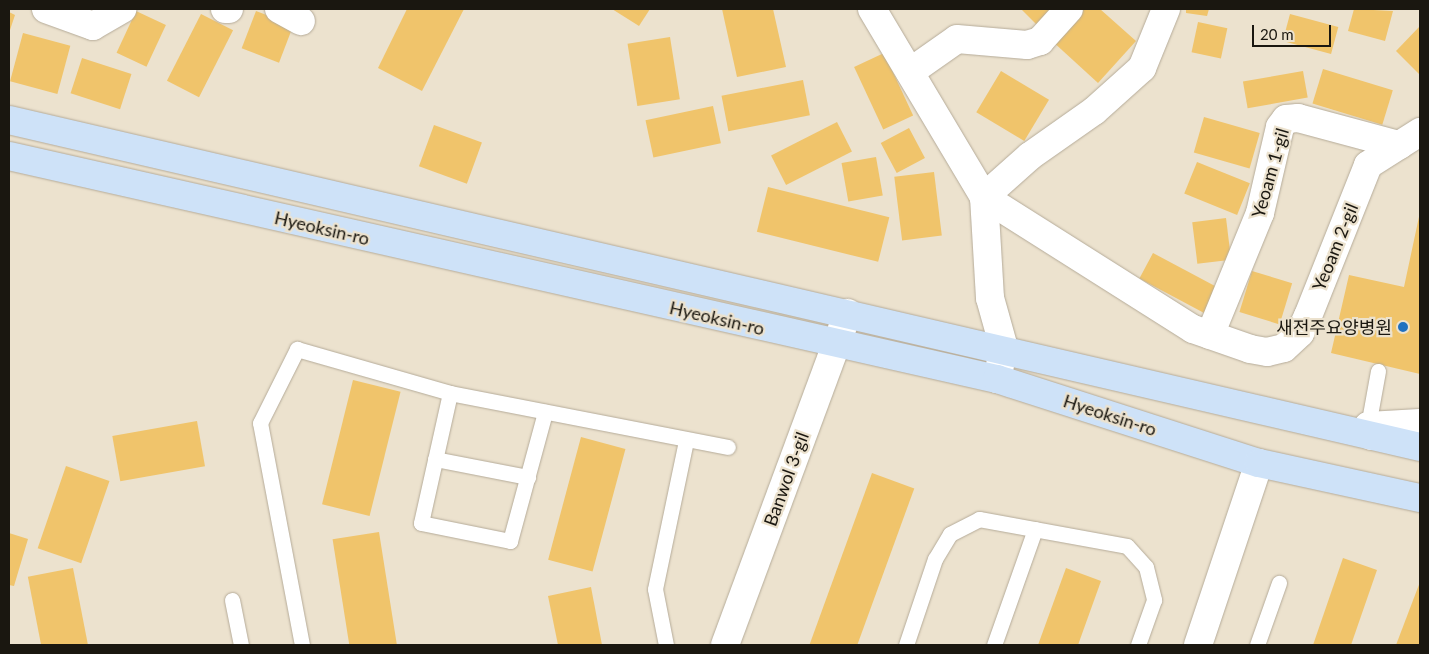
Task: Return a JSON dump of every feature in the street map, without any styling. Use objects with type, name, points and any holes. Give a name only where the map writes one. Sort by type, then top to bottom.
[{"type":"street","points":[[46,9],[93,26],[123,9]]},
{"type":"street","points":[[872,9],[984,197],[990,298],[1004,348],[997,378]]},
{"type":"street","points":[[910,72],[958,39],[1027,45],[1040,41],[1069,9]]},
{"type":"street","points":[[984,197],[1030,156],[1094,111],[1142,68],[1166,9]]},
{"type":"street","name":"Yeoam 1-gil","points":[[1202,332],[1260,213],[1280,126],[1286,119],[1298,118],[1410,139]]},
{"type":"street","name":"Hyeoksin-ro","points":[[9,120],[1369,431],[1420,447]]},
{"type":"street","name":"Yeoam 2-gil","points":[[1202,332],[1267,352],[1284,348],[1300,333],[1368,165],[1410,139]]},
{"type":"street","name":"Hyeoksin-ro","points":[[9,156],[835,344],[997,378],[1259,463],[1420,498]]},
{"type":"street","points":[[984,197],[1202,332]]},
{"type":"street","name":"Banwol 3-gil","points":[[725,645],[848,313]]},
{"type":"street","points":[[1369,431],[1420,423]]},
{"type":"street","points":[[1198,645],[1259,463]]},
{"type":"lane","points":[[302,645],[260,423],[297,348],[450,393],[686,441],[728,447]]},
{"type":"lane","points":[[1369,431],[1378,372]]},
{"type":"lane","points":[[450,393],[421,523],[510,542],[545,412]]},
{"type":"lane","points":[[666,645],[655,589],[686,441]]},
{"type":"lane","points":[[435,459],[528,478]]},
{"type":"lane","points":[[906,645],[934,559],[950,534],[979,519],[1127,546],[1146,567],[1154,600],[1138,645]]},
{"type":"lane","points":[[994,645],[1035,529]]},
{"type":"lane","points":[[1257,645],[1279,583]]},
{"type":"lane","points":[[232,600],[241,645]]},
{"type":"building","points":[[407,9],[464,9],[422,91],[378,68]]},
{"type":"building","points":[[612,9],[650,9],[639,26]]},
{"type":"building","points":[[722,9],[773,9],[786,67],[737,77]]},
{"type":"building","points":[[1021,9],[1054,9],[1037,25]]},
{"type":"building","points":[[1080,9],[1100,9],[1136,41],[1098,83],[1051,40]]},
{"type":"building","points":[[1186,9],[1209,9],[1207,16],[1186,13]]},
{"type":"building","points":[[1354,9],[1393,11],[1385,41],[1348,31]]},
{"type":"building","points":[[136,11],[166,25],[146,67],[117,53]]},
{"type":"building","points":[[256,11],[293,25],[279,63],[242,48]]},
{"type":"building","points":[[9,12],[15,15],[9,33]]},
{"type":"building","points":[[201,14],[233,30],[199,97],[167,81]]},
{"type":"building","points":[[1290,14],[1338,27],[1331,54],[1283,41]]},
{"type":"building","points":[[1198,22],[1227,28],[1221,59],[1192,52]]},
{"type":"building","points":[[1420,26],[1420,75],[1396,51]]},
{"type":"building","points":[[23,33],[70,46],[57,94],[10,81]]},
{"type":"building","points":[[670,37],[680,99],[637,106],[628,44]]},
{"type":"building","points":[[884,53],[913,116],[883,129],[854,67]]},
{"type":"building","points":[[82,58],[131,74],[120,109],[71,93]]},
{"type":"building","points":[[1323,69],[1393,90],[1382,125],[1312,103]]},
{"type":"building","points":[[1001,71],[1049,100],[1024,141],[976,112]]},
{"type":"building","points":[[1303,71],[1308,98],[1248,108],[1243,82]]},
{"type":"building","points":[[803,80],[810,115],[728,131],[722,96]]},
{"type":"building","points":[[713,106],[721,143],[653,158],[646,120]]},
{"type":"building","points":[[1204,117],[1260,133],[1250,169],[1194,153]]},
{"type":"building","points":[[837,122],[852,151],[786,185],[771,156]]},
{"type":"building","points":[[434,125],[482,142],[467,184],[419,166]]},
{"type":"building","points":[[909,128],[925,158],[897,173],[881,143]]},
{"type":"building","points":[[876,157],[883,195],[848,201],[842,163]]},
{"type":"building","points":[[1197,162],[1250,183],[1237,215],[1184,194]]},
{"type":"building","points":[[934,172],[942,236],[902,240],[894,177]]},
{"type":"building","points":[[768,187],[889,217],[878,262],[757,232]]},
{"type":"building","name":"새전주요양병원","points":[[1420,212],[1420,374],[1331,353],[1349,275],[1404,287]]},
{"type":"building","points":[[1226,218],[1231,260],[1197,264],[1192,222]]},
{"type":"building","points":[[1153,253],[1220,289],[1206,314],[1139,279]]},
{"type":"building","points":[[1252,271],[1292,283],[1280,324],[1239,312]]},
{"type":"building","points":[[353,380],[401,392],[370,516],[322,504]]},
{"type":"building","points":[[197,421],[205,466],[120,481],[112,436]]},
{"type":"building","points":[[581,437],[625,449],[593,572],[548,560]]},
{"type":"building","points":[[66,466],[109,481],[81,563],[38,548]]},
{"type":"building","points":[[872,473],[914,488],[857,645],[809,645]]},
{"type":"building","points":[[379,532],[397,645],[349,645],[333,539]]},
{"type":"building","points":[[9,533],[28,539],[14,586],[9,585]]},
{"type":"building","points":[[1343,558],[1377,570],[1351,645],[1313,645]]},
{"type":"building","points":[[73,568],[88,645],[41,645],[28,577]]},
{"type":"building","points":[[1066,568],[1101,581],[1078,645],[1038,645]]},
{"type":"building","points":[[1420,582],[1420,645],[1396,645]]},
{"type":"building","points":[[591,587],[602,645],[558,645],[548,596]]},
{"type":"place","name":"새전주요양병원","points":[[1403,327]]}]
